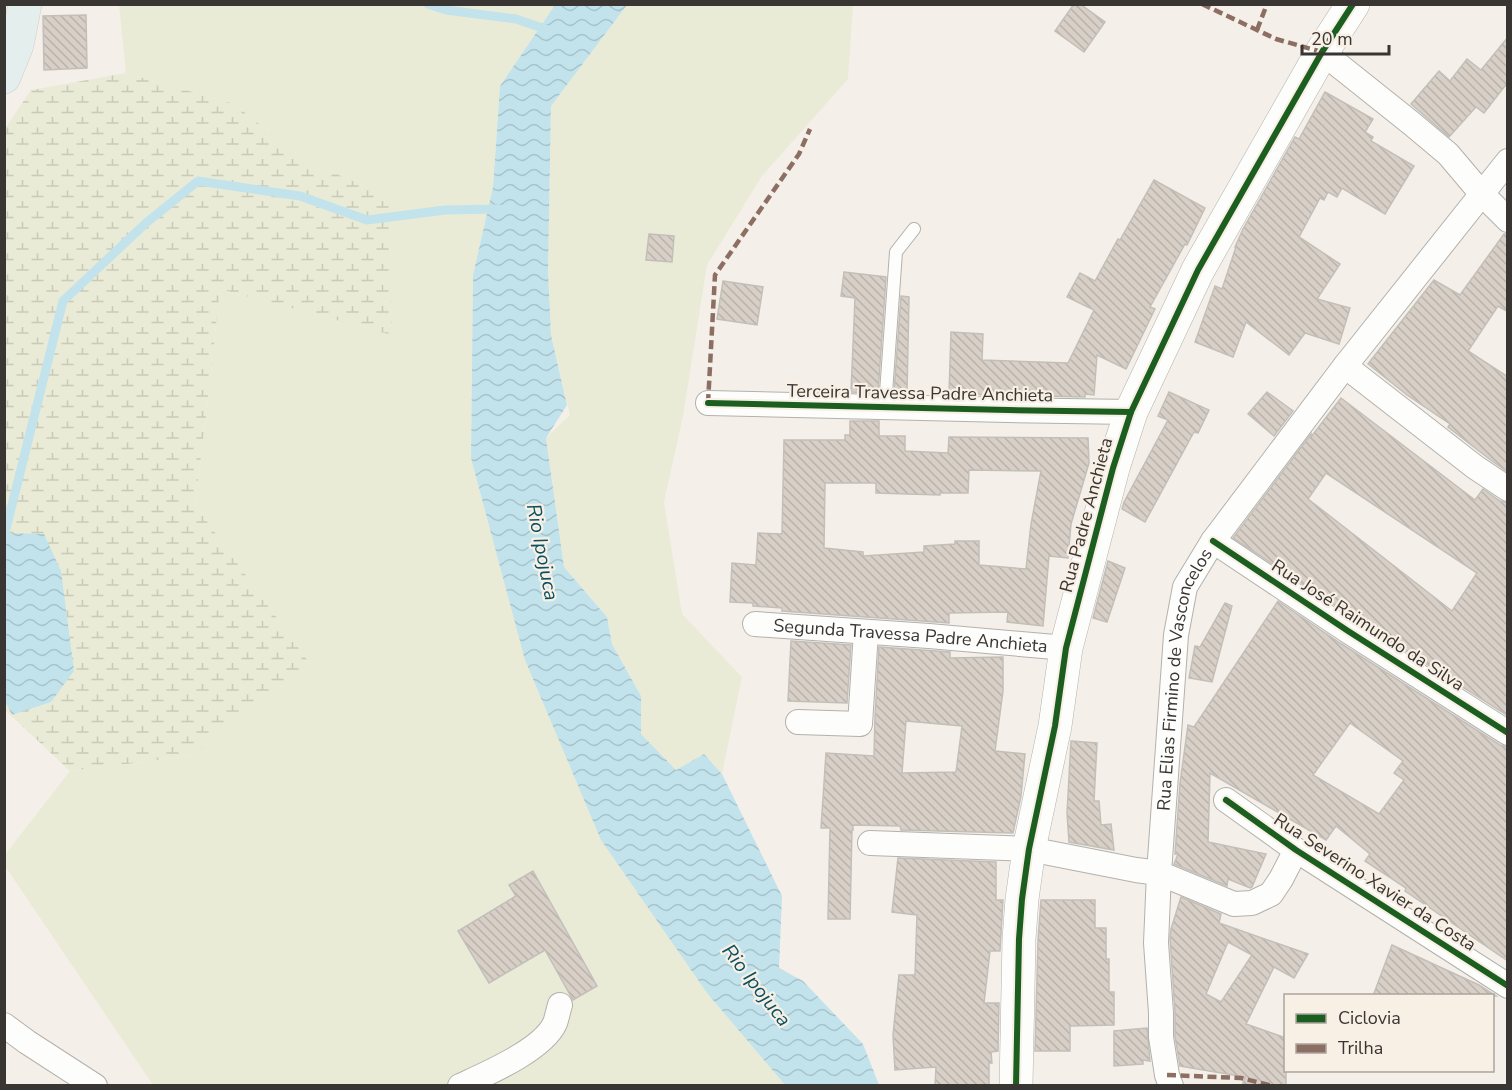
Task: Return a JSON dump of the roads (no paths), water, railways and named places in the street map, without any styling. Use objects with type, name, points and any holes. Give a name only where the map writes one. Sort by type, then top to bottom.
[{"type":"main road","points":[[4,77],[17,45],[25,4]]},
{"type":"street","name":"Rua Padre Anchieta","points":[[1016,1086],[1019,939],[1029,849],[1055,726],[1066,648],[1113,468],[1131,411],[1198,270],[1322,52],[1353,4]]},
{"type":"street","points":[[1322,52],[1448,154],[1481,193],[1508,220]]},
{"type":"street","name":"Rua Elias Firmino de Vasconcelos","points":[[1171,1086],[1161,1037],[1156,943],[1176,635],[1185,587],[1213,541],[1345,366],[1508,161]]},
{"type":"street","points":[[1345,366],[1508,489]]},
{"type":"street","name":"Terceira Travessa Padre Anchieta","points":[[708,403],[1131,411]]},
{"type":"street","name":"Rua José Raimundo da Silva","points":[[1213,541],[1508,733]]},
{"type":"street","name":"Segunda Travessa Padre Anchieta","points":[[755,624],[1066,648]]},
{"type":"street","points":[[798,722],[860,724],[866,632]]},
{"type":"street","name":"Rua Severino Xavier da Costa","points":[[1226,800],[1296,850],[1508,986]]},
{"type":"street","points":[[870,843],[1029,849],[1159,873],[1234,904],[1252,903],[1271,894],[1296,850]]},
{"type":"street","points":[[460,1086],[526,1053],[546,1036],[555,1024],[560,1005]]},
{"type":"street","points":[[4,1025],[95,1086]]},
{"type":"lane","points":[[885,407],[896,252],[914,229]]},
{"type":"water","name":"Rio Ipojuca","points":[[555,5],[627,5],[551,106],[548,271],[551,335],[567,405],[546,438],[564,567],[607,617],[612,644],[641,696],[641,734],[676,770],[704,754],[722,774],[782,896],[779,968],[803,981],[863,1044],[879,1085],[785,1085],[707,993],[601,840],[525,660],[471,458],[473,275],[493,187],[500,86]]},
{"type":"water","points":[[5,533],[44,534],[61,571],[74,671],[51,702],[12,715],[4,699]]},
{"type":"waterway","points":[[428,4],[446,10],[516,19],[551,31]]},
{"type":"waterway","points":[[5,533],[63,301],[146,223],[198,181],[300,196],[367,220],[445,210],[499,209]]}]
